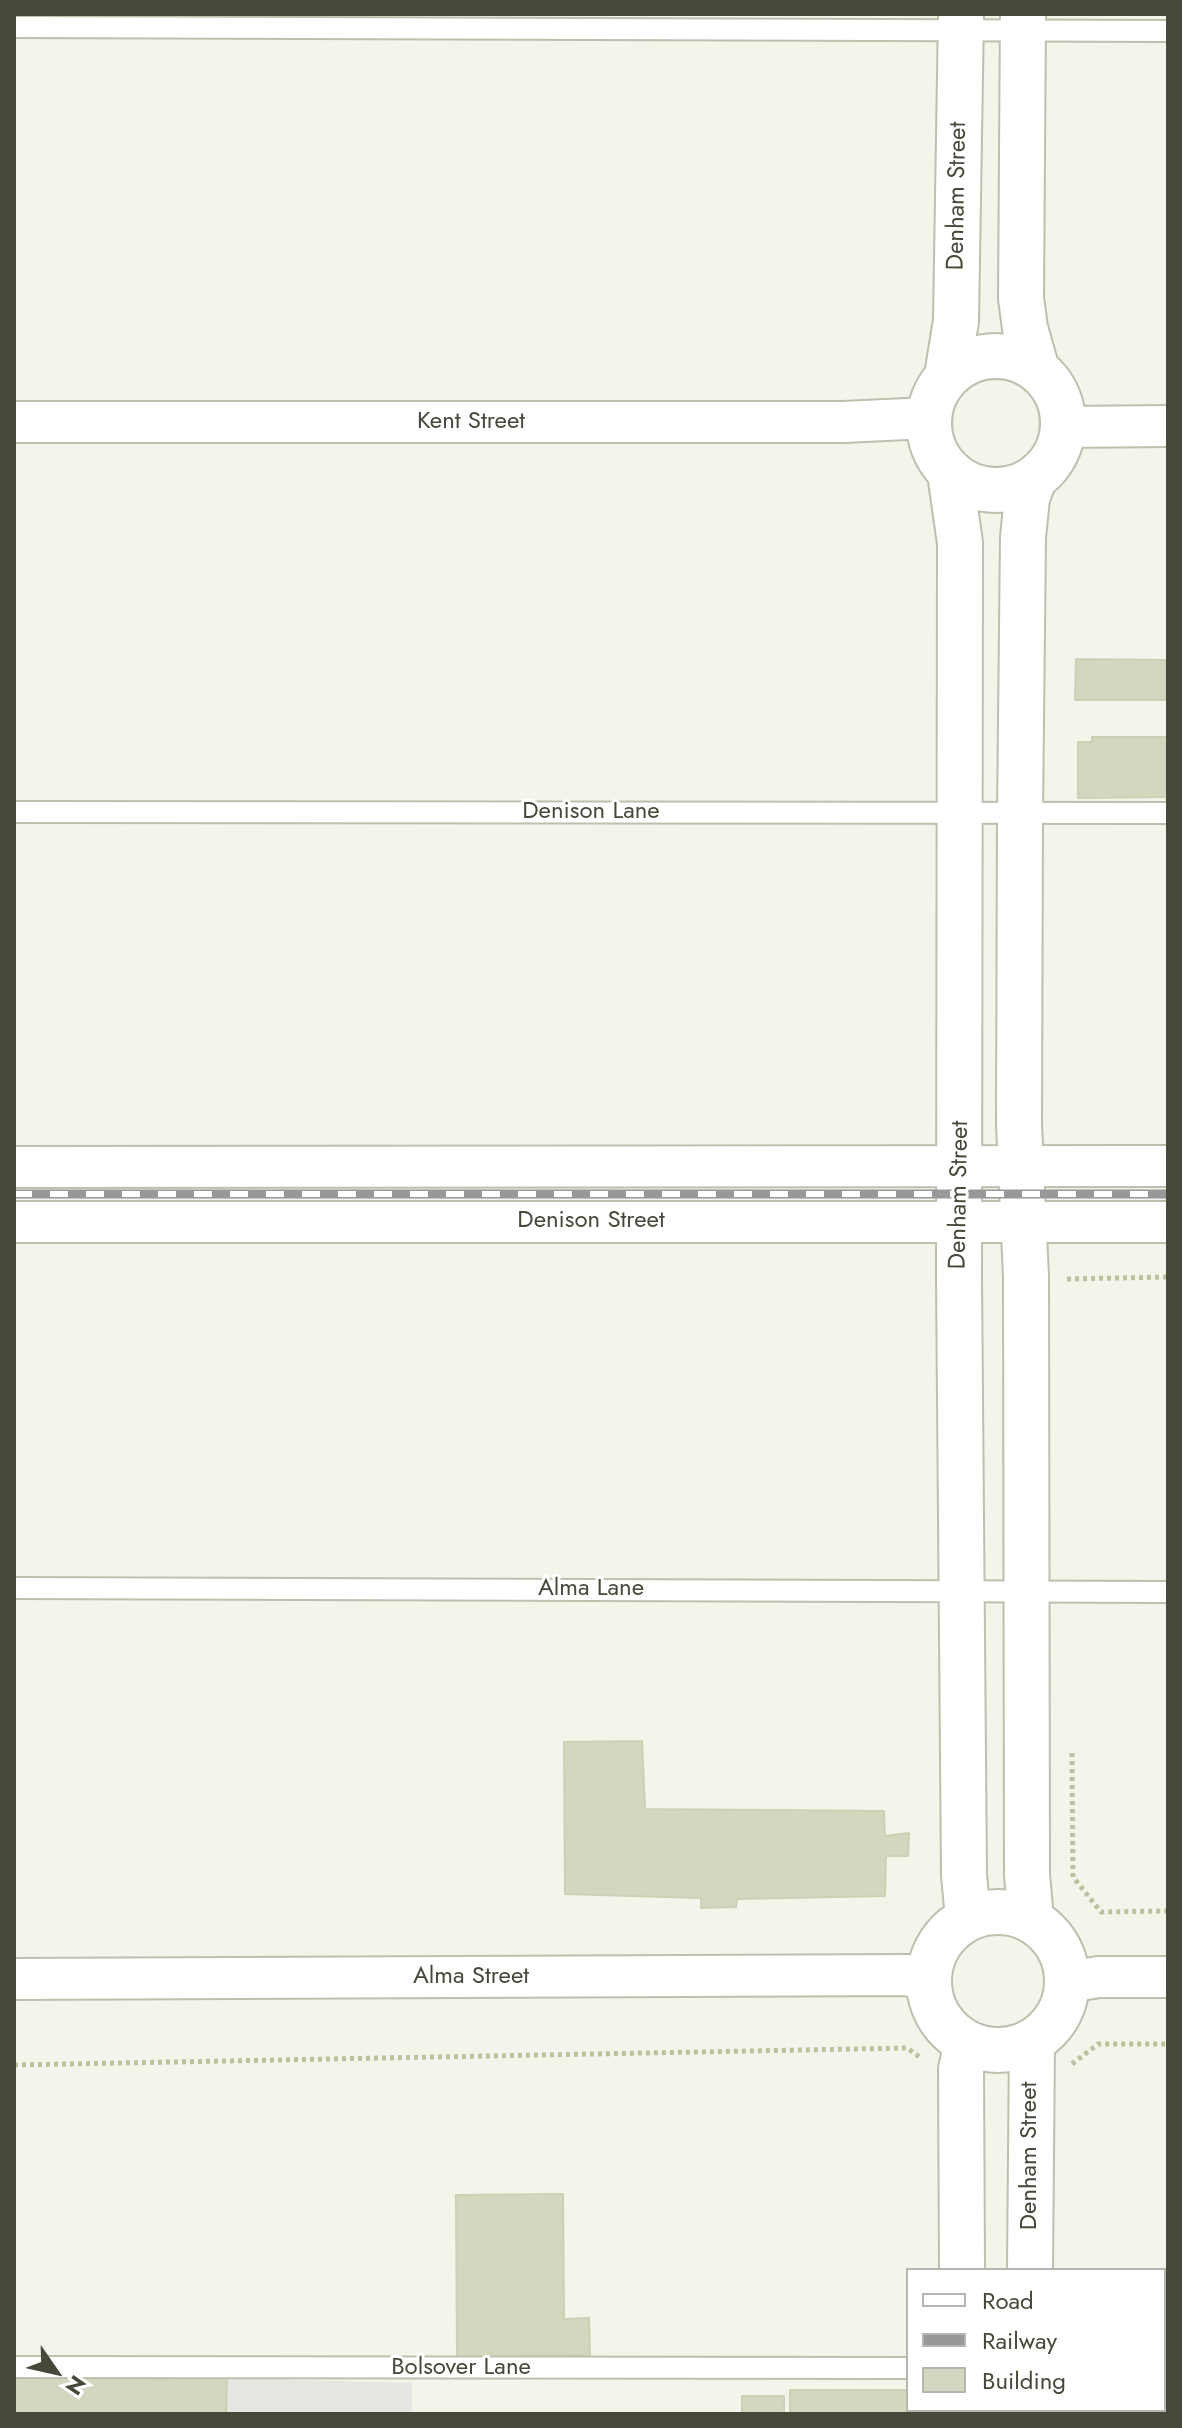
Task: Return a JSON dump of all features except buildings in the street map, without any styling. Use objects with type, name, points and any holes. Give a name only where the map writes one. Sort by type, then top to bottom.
[{"type":"street","name":"Denham Street","points":[[947,376],[956,321],[961,23]]},
{"type":"street","points":[[1023,23],[1021,298],[1025,328],[1036,367]]},
{"type":"street","points":[[1031,1919],[1027,1875],[1028,1592],[1022,1167],[1020,814],[1023,537],[1027,498],[1034,479],[1060,447],[1064,427],[1061,404],[1052,383],[1036,367],[999,355],[962,364],[947,376],[934,396],[928,418],[933,448],[950,473],[969,486],[990,491],[1013,489],[1034,479]]},
{"type":"street","name":"Kent Street","points":[[14,422],[843,422],[928,418]]},
{"type":"street","points":[[1064,427],[1168,426]]},
{"type":"street","name":"Denham Street","points":[[950,473],[960,543],[959,1221],[964,1875],[968,1918]]},
{"type":"street","points":[[14,1167],[1168,1166]]},
{"type":"street","name":"Denison Street","points":[[14,1222],[1168,1222]]},
{"type":"street","points":[[989,1911],[1011,1912],[1031,1919],[1058,1945],[1067,1982],[1057,2017],[1032,2041],[1011,2050],[988,2050],[967,2044],[950,2033],[938,2018],[930,2000],[928,1981],[931,1961],[952,1928],[968,1918],[989,1911]]},
{"type":"street","name":"Alma Street","points":[[14,1979],[908,1975],[928,1981]]},
{"type":"street","points":[[1067,1982],[1099,1977],[1168,1977]]},
{"type":"street","name":"Denham Street","points":[[1030,2268],[1032,2041]]},
{"type":"street","points":[[962,2268],[961,2069],[967,2044]]},
{"type":"lane","points":[[14,27],[1023,23],[1168,31]]},
{"type":"lane","name":"Denison Lane","points":[[14,812],[1168,813]]},
{"type":"lane","name":"Alma Lane","points":[[14,1588],[1168,1592]]},
{"type":"lane","name":"Bolsover Lane","points":[[14,2367],[906,2368]]},
{"type":"path","points":[[1067,1293],[1067,1277],[1168,1277]]},
{"type":"path","points":[[1071,1751],[1073,1877],[1101,1912],[1168,1911]]},
{"type":"path","points":[[1068,2067],[1098,2044],[1168,2044]]},
{"type":"path","points":[[14,2065],[907,2048]]},
{"type":"shaded area","points":[[227,2378],[412,2383],[412,2414],[226,2414]]},
{"type":"railway","points":[[14,1194],[1168,1194]]}]
